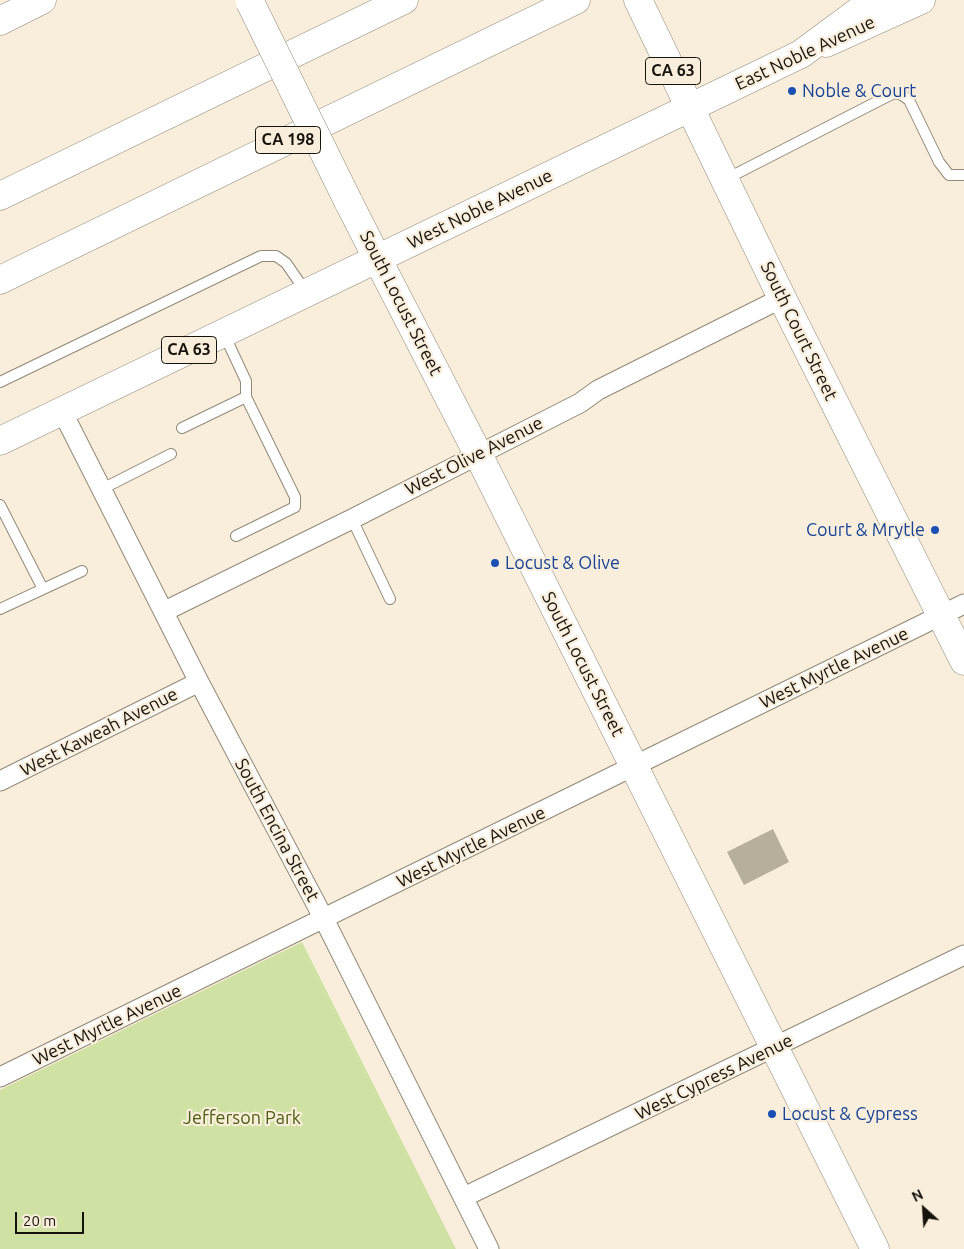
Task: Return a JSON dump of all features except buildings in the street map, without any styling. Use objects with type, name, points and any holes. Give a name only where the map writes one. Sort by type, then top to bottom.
[{"type":"main road","points":[[0,20],[42,0]]},
{"type":"main road","points":[[0,196],[404,0]]},
{"type":"main road","name":"CA 198","points":[[0,280],[576,0]]},
{"type":"main road","name":"South Court Street","points":[[638,0],[782,298],[953,609],[964,661]]},
{"type":"main road","points":[[802,54],[874,0]]},
{"type":"main road","name":"East Noble Avenue","points":[[690,108],[921,0]]},
{"type":"main road","name":"South Locust Street","points":[[250,1],[348,201],[478,454],[875,1249]]},
{"type":"main road","name":"West Noble Avenue","points":[[0,441],[690,108]]},
{"type":"street","name":"West Olive Avenue","points":[[165,611],[352,519],[580,403],[598,390],[782,298]]},
{"type":"street","name":"South Encina Street","points":[[62,411],[165,611],[199,682],[324,919],[489,1249]]},
{"type":"street","name":"West Myrtle Avenue","points":[[0,1077],[953,609]]},
{"type":"street","name":"West Kaweah Avenue","points":[[0,781],[199,682]]},
{"type":"street","name":"West Cypress Avenue","points":[[464,1197],[964,955]]},
{"type":"lane","points":[[725,180],[894,93],[910,100],[939,162],[949,175],[964,175]]},
{"type":"lane","points":[[0,382],[261,256],[276,256],[286,263],[306,292]]},
{"type":"lane","points":[[224,333],[246,381],[246,397],[296,497],[295,507],[236,536]]},
{"type":"lane","points":[[182,428],[246,397]]},
{"type":"lane","points":[[102,489],[171,454]]},
{"type":"lane","points":[[0,505],[43,589]]},
{"type":"lane","points":[[352,519],[390,599]]},
{"type":"lane","points":[[0,609],[82,571]]},
{"type":"green space","name":"Jefferson Park","points":[[302,942],[456,1249],[0,1249],[0,1090]]},
{"type":"place","name":"Noble & Court","points":[[792,91]]},
{"type":"place","name":"Court & Mrytle","points":[[935,530]]},
{"type":"place","name":"Locust & Olive","points":[[495,563]]},
{"type":"place","name":"Locust & Cypress","points":[[772,1114]]}]
